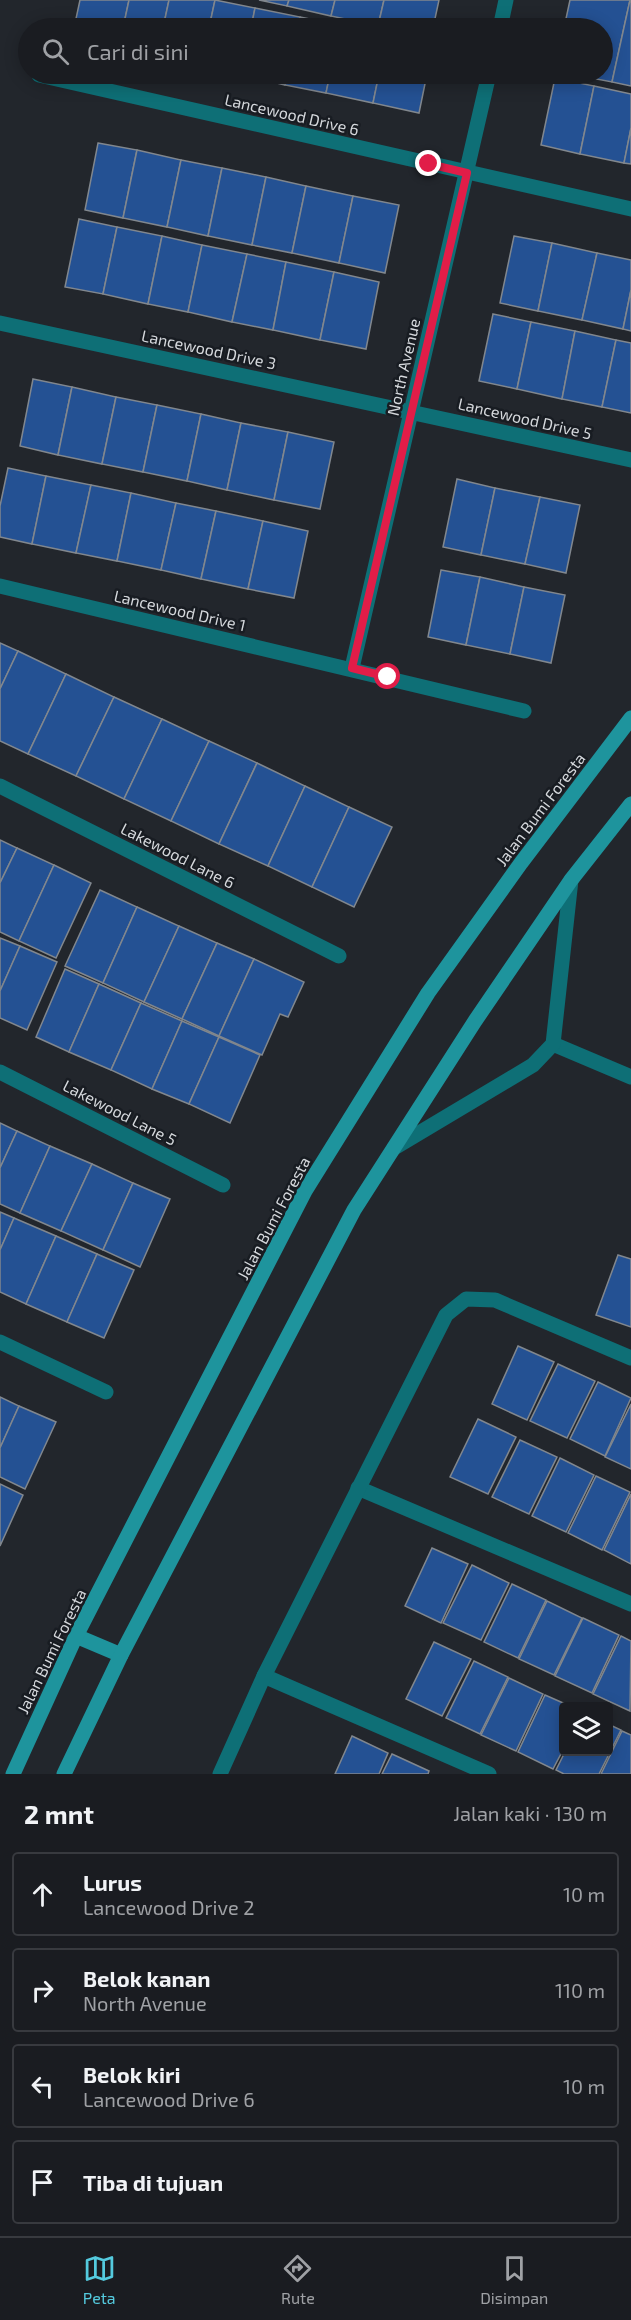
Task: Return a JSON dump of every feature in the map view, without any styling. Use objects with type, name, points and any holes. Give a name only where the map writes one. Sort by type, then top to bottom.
[{"type":"main road","name":"Jalan Bumi Foresta","points":[[12,1774],[76,1636],[305,1191],[428,993],[521,863],[631,718]]},
{"type":"main road","points":[[64,1774],[121,1655],[354,1210],[475,1021],[571,880],[631,804]]},
{"type":"main road","points":[[76,1636],[121,1655]]},
{"type":"street","points":[[502,18],[506,0]]},
{"type":"street","name":"Lancewood Drive 6","points":[[78,84],[631,209]]},
{"type":"street","name":"North Avenue","points":[[352,668],[487,84]]},
{"type":"street","name":"Lancewood Drive 3","points":[[0,322],[411,411]]},
{"type":"street","name":"Lancewood Drive 5","points":[[411,411],[631,460]]},
{"type":"street","name":"Lancewood Drive 1","points":[[0,586],[352,668],[524,711]]},
{"type":"street","name":"Lakewood Lane 6","points":[[0,786],[339,956]]},
{"type":"street","points":[[394,1148],[533,1065],[553,1044],[571,880]]},
{"type":"street","points":[[553,1044],[631,1077]]},
{"type":"street","name":"Lakewood Lane 5","points":[[0,1072],[223,1185]]},
{"type":"street","points":[[220,1774],[264,1676],[446,1316],[466,1299],[495,1300],[631,1358]]},
{"type":"street","points":[[0,1342],[106,1392]]},
{"type":"street","points":[[358,1488],[631,1605]]},
{"type":"street","points":[[264,1676],[489,1774]]},
{"type":"building","points":[[80,0],[129,0],[125,18],[76,18]]},
{"type":"building","points":[[129,0],[169,0],[165,18],[125,18]]},
{"type":"building","points":[[169,0],[215,0],[211,18],[165,18]]},
{"type":"building","points":[[215,0],[255,8],[253,18],[211,18]]},
{"type":"building","points":[[259,0],[289,0],[287,6]]},
{"type":"building","points":[[289,0],[335,0],[331,16],[287,6]]},
{"type":"building","points":[[335,0],[384,0],[380,18],[331,16]]},
{"type":"building","points":[[384,0],[439,0],[435,18],[380,18]]},
{"type":"building","points":[[570,0],[630,0],[613,77],[613,18],[566,18]]},
{"type":"building","points":[[631,0],[631,86],[613,82]]},
{"type":"building","points":[[255,8],[300,17],[300,18],[253,18]]},
{"type":"building","points":[[285,84],[328,84],[326,93]]},
{"type":"building","points":[[328,84],[377,84],[373,103],[326,93]]},
{"type":"building","points":[[377,84],[425,84],[419,113],[373,103]]},
{"type":"building","points":[[554,84],[594,86],[580,154],[541,145]]},
{"type":"building","points":[[594,86],[631,94],[631,128],[624,163],[580,154]]},
{"type":"building","points":[[631,128],[631,164],[624,163]]},
{"type":"building","points":[[98,143],[137,150],[123,218],[85,210]]},
{"type":"building","points":[[137,150],[181,160],[167,227],[123,218]]},
{"type":"building","points":[[181,160],[222,168],[208,236],[167,227]]},
{"type":"building","points":[[222,168],[266,177],[252,245],[208,236]]},
{"type":"building","points":[[266,177],[306,186],[292,253],[252,245]]},
{"type":"building","points":[[306,186],[353,196],[339,263],[292,253]]},
{"type":"building","points":[[353,196],[399,205],[385,273],[339,263]]},
{"type":"building","points":[[79,219],[117,227],[103,294],[65,287]]},
{"type":"building","points":[[117,227],[162,236],[148,304],[103,294]]},
{"type":"building","points":[[162,236],[202,245],[188,312],[148,304]]},
{"type":"building","points":[[514,236],[552,243],[538,311],[500,303]]},
{"type":"building","points":[[552,243],[597,253],[582,320],[538,311]]},
{"type":"building","points":[[202,245],[247,254],[232,322],[188,312]]},
{"type":"building","points":[[597,253],[631,260],[631,290],[623,329],[582,320]]},
{"type":"building","points":[[247,254],[286,262],[273,330],[232,322]]},
{"type":"building","points":[[286,262],[334,272],[320,340],[273,330]]},
{"type":"building","points":[[334,272],[379,282],[366,349],[320,340]]},
{"type":"building","points":[[631,290],[631,331],[623,329]]},
{"type":"building","points":[[493,314],[531,322],[517,389],[479,381]]},
{"type":"building","points":[[531,322],[575,331],[562,399],[517,389]]},
{"type":"building","points":[[575,331],[616,340],[602,407],[562,399]]},
{"type":"building","points":[[616,340],[631,343],[631,413],[602,407]]},
{"type":"building","points":[[33,379],[72,387],[58,455],[20,446]]},
{"type":"building","points":[[72,387],[116,397],[102,464],[58,455]]},
{"type":"building","points":[[116,397],[157,405],[143,472],[102,464]]},
{"type":"building","points":[[157,405],[201,414],[187,481],[143,472]]},
{"type":"building","points":[[201,414],[241,423],[227,490],[187,481]]},
{"type":"building","points":[[241,423],[288,432],[274,500],[227,490]]},
{"type":"building","points":[[288,432],[334,442],[320,509],[274,500]]},
{"type":"building","points":[[8,468],[46,476],[32,544],[0,537],[0,506]]},
{"type":"building","points":[[46,476],[91,485],[76,553],[32,544]]},
{"type":"building","points":[[457,479],[495,488],[481,555],[443,547]]},
{"type":"building","points":[[91,485],[131,493],[117,561],[76,553]]},
{"type":"building","points":[[495,488],[540,497],[525,564],[481,555]]},
{"type":"building","points":[[131,493],[176,503],[161,570],[117,561]]},
{"type":"building","points":[[540,497],[580,505],[566,573],[525,564]]},
{"type":"building","points":[[176,503],[216,511],[201,579],[161,570]]},
{"type":"building","points":[[216,511],[263,521],[248,589],[201,579]]},
{"type":"building","points":[[263,521],[308,531],[294,598],[248,589]]},
{"type":"building","points":[[441,570],[480,577],[466,645],[428,637]]},
{"type":"building","points":[[480,577],[524,587],[510,654],[466,645]]},
{"type":"building","points":[[524,587],[565,595],[551,663],[510,654]]},
{"type":"building","points":[[0,643],[18,651],[0,689]]},
{"type":"building","points":[[18,651],[66,674],[28,754],[0,741],[0,689]]},
{"type":"building","points":[[66,674],[114,697],[76,776],[28,754]]},
{"type":"building","points":[[114,697],[162,719],[124,799],[76,776]]},
{"type":"building","points":[[162,719],[209,741],[171,821],[124,799]]},
{"type":"building","points":[[209,741],[257,763],[219,844],[171,821]]},
{"type":"building","points":[[257,763],[305,786],[268,866],[219,844]]},
{"type":"building","points":[[305,786],[349,807],[312,887],[268,866]]},
{"type":"building","points":[[349,807],[392,827],[354,907],[312,887]]},
{"type":"building","points":[[0,840],[17,848],[0,883]]},
{"type":"building","points":[[17,848],[54,865],[19,941],[0,932],[0,883]]},
{"type":"building","points":[[54,865],[91,883],[56,958],[19,941]]},
{"type":"building","points":[[100,890],[137,907],[103,983],[65,966]]},
{"type":"building","points":[[137,907],[179,926],[144,1002],[103,983]]},
{"type":"building","points":[[179,926],[217,943],[182,1019],[144,1002]]},
{"type":"building","points":[[0,938],[20,946],[0,991]]},
{"type":"building","points":[[217,943],[254,959],[219,1036],[182,1019]]},
{"type":"building","points":[[20,946],[57,962],[27,1030],[0,1018],[0,991]]},
{"type":"building","points":[[254,959],[304,982],[288,1017],[280,1014],[262,1055],[219,1036]]},
{"type":"building","points":[[65,969],[99,984],[69,1052],[36,1037]]},
{"type":"building","points":[[99,984],[141,1003],[111,1070],[69,1052]]},
{"type":"building","points":[[141,1003],[182,1021],[152,1089],[111,1070]]},
{"type":"building","points":[[182,1021],[219,1037],[189,1104],[152,1089]]},
{"type":"building","points":[[219,1037],[260,1055],[230,1123],[189,1104]]},
{"type":"building","points":[[0,1123],[17,1131],[0,1168]]},
{"type":"building","points":[[17,1131],[50,1146],[20,1213],[0,1204],[0,1168]]},
{"type":"building","points":[[50,1146],[92,1164],[61,1231],[20,1213]]},
{"type":"building","points":[[92,1164],[133,1183],[103,1250],[61,1231]]},
{"type":"building","points":[[133,1183],[170,1199],[140,1267],[103,1250]]},
{"type":"building","points":[[0,1212],[14,1218],[0,1250]]},
{"type":"building","points":[[14,1218],[56,1236],[26,1304],[0,1292],[0,1250]]},
{"type":"building","points":[[56,1236],[97,1254],[67,1322],[26,1304]]},
{"type":"building","points":[[97,1254],[134,1270],[104,1338],[67,1322]]},
{"type":"building","points":[[618,1255],[631,1259],[631,1327],[596,1315]]},
{"type":"building","points":[[518,1346],[554,1362],[527,1420],[492,1404]]},
{"type":"building","points":[[558,1364],[595,1381],[567,1438],[530,1421]]},
{"type":"building","points":[[598,1382],[631,1398],[605,1456],[570,1439]]},
{"type":"building","points":[[0,1397],[19,1406],[0,1448]]},
{"type":"building","points":[[631,1404],[631,1469],[605,1457]]},
{"type":"building","points":[[19,1406],[56,1422],[25,1489],[0,1477],[0,1448]]},
{"type":"building","points":[[478,1419],[516,1437],[488,1494],[450,1477]]},
{"type":"building","points":[[520,1440],[557,1457],[529,1514],[492,1497]]},
{"type":"building","points":[[560,1458],[594,1475],[566,1532],[532,1516]]},
{"type":"building","points":[[596,1476],[630,1492],[602,1550],[568,1533]]},
{"type":"building","points":[[0,1484],[23,1495],[0,1546]]},
{"type":"building","points":[[631,1494],[631,1564],[604,1550]]},
{"type":"building","points":[[432,1548],[468,1564],[441,1623],[405,1606]]},
{"type":"building","points":[[472,1565],[509,1583],[481,1640],[443,1623]]},
{"type":"building","points":[[512,1584],[546,1600],[518,1658],[484,1642]]},
{"type":"building","points":[[547,1601],[582,1618],[554,1675],[519,1659]]},
{"type":"building","points":[[583,1618],[619,1635],[592,1693],[555,1676]]},
{"type":"building","points":[[621,1636],[631,1641],[630,1711],[593,1694]]},
{"type":"building","points":[[434,1642],[471,1659],[442,1716],[406,1699]]},
{"type":"building","points":[[474,1661],[508,1677],[480,1734],[446,1718]]},
{"type":"building","points":[[509,1678],[543,1694],[516,1751],[481,1735]]},
{"type":"building","points":[[545,1695],[561,1702],[559,1702],[560,1756],[553,1769],[518,1752]]},
{"type":"building","points":[[613,1726],[621,1730],[613,1746]]},
{"type":"building","points":[[622,1731],[631,1735],[631,1774],[601,1774],[610,1756],[613,1756],[613,1749]]},
{"type":"building","points":[[352,1736],[388,1753],[379,1774],[335,1774]]},
{"type":"building","points":[[392,1754],[429,1771],[428,1774],[382,1774]]},
{"type":"building","points":[[563,1756],[608,1756],[599,1774],[564,1774],[556,1770]]},
{"type":"route","points":[[388,677],[352,668],[467,173],[429,164]]}]
